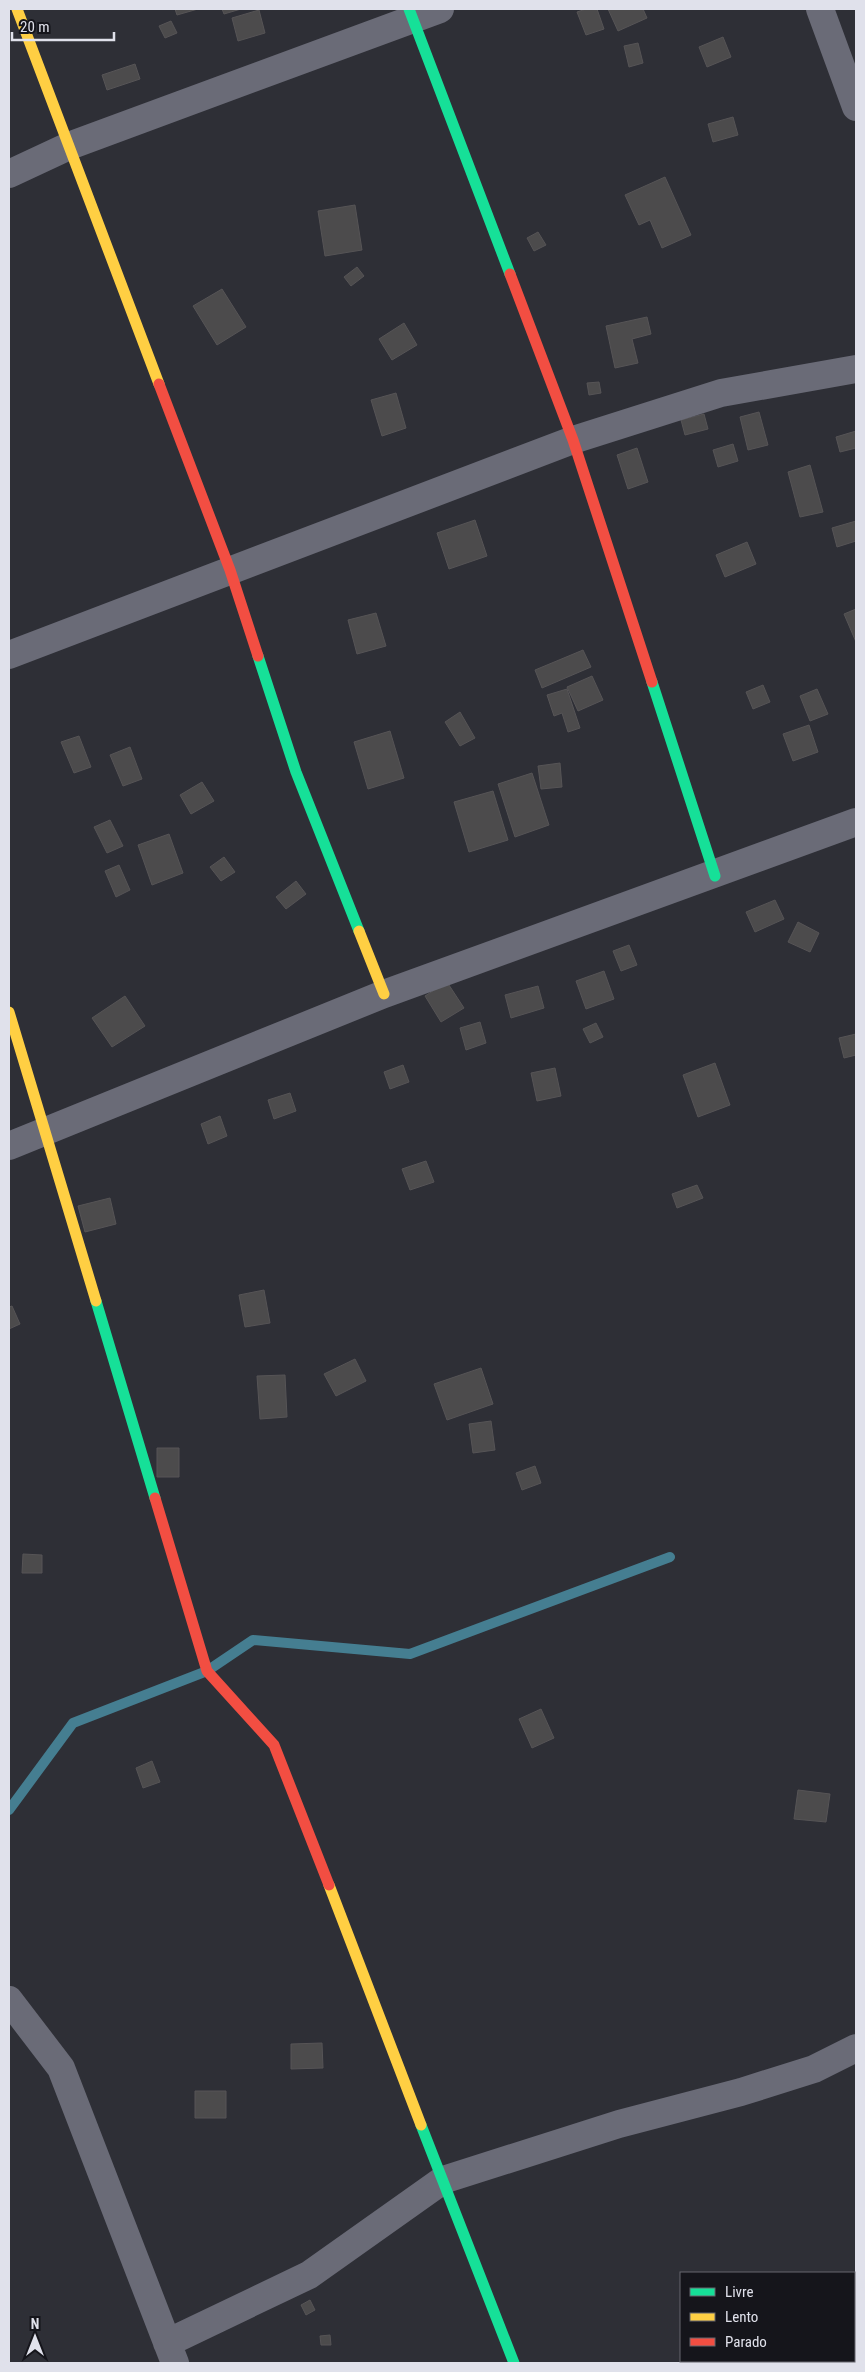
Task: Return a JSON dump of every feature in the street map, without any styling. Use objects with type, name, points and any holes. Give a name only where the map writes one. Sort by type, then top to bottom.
[{"type":"street","points":[[17,9],[230,570],[296,772],[384,994]]},
{"type":"street","points":[[9,174],[69,146],[411,15],[440,9]]},
{"type":"street","points":[[820,9],[856,107]]},
{"type":"street","points":[[411,15],[573,440],[715,876]]},
{"type":"street","points":[[9,655],[573,440],[721,393],[856,369]]},
{"type":"street","points":[[9,1146],[384,994],[715,876],[856,822]]},
{"type":"street","points":[[9,1012],[207,1671],[274,1745],[514,2363]]},
{"type":"street","points":[[9,2000],[61,2068],[171,2353],[308,2275],[443,2180],[619,2124],[741,2092],[805,2072],[856,2048]]},
{"type":"building","points":[[175,9],[198,9],[177,15]]},
{"type":"building","points":[[222,9],[241,9],[224,14]]},
{"type":"building","points":[[586,9],[597,9],[604,29],[586,35],[577,12]]},
{"type":"building","points":[[608,9],[643,9],[647,18],[618,31]]},
{"type":"building","points":[[259,10],[265,33],[238,41],[232,18]]},
{"type":"building","points":[[171,21],[177,33],[165,38],[159,26]]},
{"type":"building","points":[[723,37],[731,57],[707,67],[699,47]]},
{"type":"building","points":[[638,43],[643,63],[629,67],[624,46]]},
{"type":"building","points":[[135,64],[140,79],[107,90],[102,75]]},
{"type":"building","points":[[733,117],[738,135],[713,142],[708,124]]},
{"type":"building","points":[[665,177],[691,235],[662,248],[650,220],[639,225],[625,195]]},
{"type":"building","points":[[355,205],[362,250],[325,256],[318,211]]},
{"type":"building","points":[[538,232],[546,245],[534,251],[527,238]]},
{"type":"building","points":[[357,267],[364,276],[351,286],[344,277]]},
{"type":"building","points":[[222,289],[246,327],[217,345],[193,306]]},
{"type":"building","points":[[647,317],[651,334],[632,339],[638,363],[615,368],[606,326]]},
{"type":"building","points":[[404,323],[417,345],[392,360],[379,339]]},
{"type":"building","points":[[599,382],[601,393],[589,395],[587,383]]},
{"type":"building","points":[[396,393],[406,428],[382,436],[371,400]]},
{"type":"building","points":[[759,412],[768,445],[748,450],[740,417]]},
{"type":"building","points":[[704,414],[708,429],[685,435],[681,420]]},
{"type":"building","points":[[856,431],[856,448],[840,452],[836,437]]},
{"type":"building","points":[[733,444],[738,461],[718,467],[713,450]]},
{"type":"building","points":[[637,448],[648,482],[628,489],[617,455]]},
{"type":"building","points":[[810,465],[823,512],[800,517],[788,472]]},
{"type":"building","points":[[475,520],[487,556],[449,569],[437,533]]},
{"type":"building","points":[[856,521],[856,541],[837,547],[832,528]]},
{"type":"building","points":[[747,542],[756,564],[725,577],[716,555]]},
{"type":"building","points":[[856,609],[856,642],[844,614]]},
{"type":"building","points":[[376,613],[386,646],[357,654],[348,620]]},
{"type":"building","points":[[583,650],[591,667],[542,688],[535,670]]},
{"type":"building","points":[[592,676],[603,700],[578,711],[567,687]]},
{"type":"building","points":[[763,685],[770,702],[753,709],[746,692]]},
{"type":"building","points":[[567,689],[580,728],[568,732],[562,713],[554,716],[547,695]]},
{"type":"building","points":[[817,689],[828,714],[810,721],[800,696]]},
{"type":"building","points":[[460,712],[475,738],[460,746],[445,722]]},
{"type":"building","points":[[809,725],[818,752],[793,761],[783,734]]},
{"type":"building","points":[[390,731],[404,778],[368,789],[354,742]]},
{"type":"building","points":[[79,736],[91,767],[74,773],[61,742]]},
{"type":"building","points":[[130,747],[142,779],[123,786],[110,755]]},
{"type":"building","points":[[560,763],[562,787],[541,789],[538,766]]},
{"type":"building","points":[[532,773],[549,825],[515,837],[498,784]]},
{"type":"building","points":[[202,782],[214,801],[191,814],[180,795]]},
{"type":"building","points":[[493,791],[508,840],[469,852],[454,802]]},
{"type":"building","points":[[110,820],[123,846],[107,853],[94,827]]},
{"type":"building","points":[[169,834],[183,873],[152,885],[138,845]]},
{"type":"building","points":[[224,857],[235,872],[221,881],[210,867]]},
{"type":"building","points":[[119,865],[130,890],[116,897],[105,871]]},
{"type":"building","points":[[296,881],[306,894],[286,909],[276,897]]},
{"type":"building","points":[[775,900],[784,919],[755,932],[746,912]]},
{"type":"building","points":[[798,922],[819,933],[810,952],[788,942]]},
{"type":"building","points":[[629,945],[637,965],[621,971],[613,951]]},
{"type":"building","points":[[604,971],[614,999],[586,1009],[576,981]]},
{"type":"building","points":[[447,982],[464,1008],[441,1022],[425,996]]},
{"type":"building","points":[[538,986],[544,1008],[511,1018],[505,995]]},
{"type":"building","points":[[125,996],[145,1026],[112,1047],[92,1018]]},
{"type":"building","points":[[480,1022],[486,1043],[466,1050],[460,1028]]},
{"type":"building","points":[[596,1023],[603,1037],[590,1043],[583,1029]]},
{"type":"building","points":[[856,1034],[856,1055],[844,1058],[839,1038]]},
{"type":"building","points":[[715,1063],[730,1105],[698,1117],[683,1075]]},
{"type":"building","points":[[403,1065],[409,1082],[390,1089],[384,1072]]},
{"type":"building","points":[[555,1068],[561,1096],[537,1101],[531,1073]]},
{"type":"building","points":[[290,1093],[296,1111],[274,1119],[268,1100]]},
{"type":"building","points":[[220,1116],[227,1136],[208,1144],[201,1124]]},
{"type":"building","points":[[426,1161],[434,1182],[410,1190],[402,1169]]},
{"type":"building","points":[[697,1185],[703,1198],[677,1208],[672,1194]]},
{"type":"building","points":[[110,1198],[116,1224],[85,1232],[78,1206]]},
{"type":"building","points":[[264,1290],[270,1323],[245,1327],[239,1295]]},
{"type":"building","points":[[12,1306],[20,1324],[9,1329],[9,1307]]},
{"type":"building","points":[[355,1359],[366,1381],[336,1396],[324,1374]]},
{"type":"building","points":[[481,1368],[493,1404],[447,1420],[434,1384]]},
{"type":"building","points":[[285,1375],[287,1417],[260,1419],[257,1376]]},
{"type":"building","points":[[491,1421],[495,1450],[473,1453],[469,1424]]},
{"type":"building","points":[[157,1448],[179,1448],[179,1477],[157,1477]]},
{"type":"building","points":[[535,1466],[541,1483],[522,1490],[516,1473]]},
{"type":"building","points":[[23,1554],[42,1555],[42,1573],[22,1573]]},
{"type":"building","points":[[541,1709],[554,1738],[532,1748],[519,1719]]},
{"type":"building","points":[[152,1761],[160,1782],[143,1788],[136,1768]]},
{"type":"building","points":[[798,1790],[830,1794],[826,1822],[794,1819]]},
{"type":"building","points":[[322,2043],[323,2068],[291,2069],[291,2044]]},
{"type":"building","points":[[195,2091],[226,2091],[226,2118],[195,2118]]},
{"type":"building","points":[[310,2300],[315,2310],[306,2315],[301,2305]]},
{"type":"building","points":[[330,2335],[331,2345],[321,2345],[320,2336]]},
{"type":"waterway","points":[[9,1810],[73,1723],[207,1671],[253,1640],[410,1654],[670,1557]]},
{"type":"traffic: fast","points":[[409,9],[510,274]]},
{"type":"traffic: fast","points":[[258,656],[296,772],[359,931]]},
{"type":"traffic: fast","points":[[652,682],[715,876]]},
{"type":"traffic: fast","points":[[96,1301],[155,1498]]},
{"type":"traffic: fast","points":[[421,2125],[514,2363]]},
{"type":"traffic: slow","points":[[17,9],[159,384]]},
{"type":"traffic: slow","points":[[359,931],[384,994]]},
{"type":"traffic: slow","points":[[9,1012],[96,1301]]},
{"type":"traffic: slow","points":[[329,1885],[421,2125]]},
{"type":"traffic: jam","points":[[510,274],[573,440],[652,682]]},
{"type":"traffic: jam","points":[[159,384],[230,570],[258,656]]},
{"type":"traffic: jam","points":[[155,1498],[207,1671],[274,1745],[329,1885]]}]
